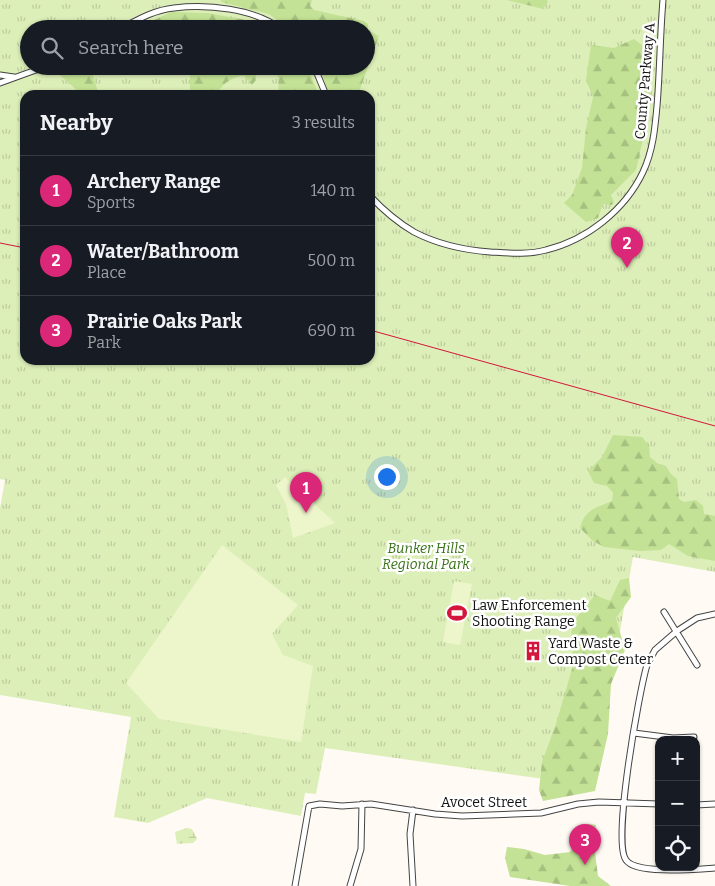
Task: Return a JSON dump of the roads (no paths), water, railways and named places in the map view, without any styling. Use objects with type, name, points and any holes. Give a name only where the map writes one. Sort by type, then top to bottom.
[{"type":"street","points":[[211,0],[211,8]]},
{"type":"street","name":"County Parkway A","points":[[375,201],[388,214],[418,234],[448,245],[476,251],[515,253],[544,250],[567,243],[590,231],[610,216],[624,202],[643,171],[650,154],[654,132],[664,0]]},
{"type":"street","points":[[136,20],[172,8],[211,8],[243,12],[267,20]]},
{"type":"street","points":[[0,75],[17,77]]},
{"type":"street","points":[[0,83],[23,75]]},
{"type":"street","points":[[318,75],[324,90]]},
{"type":"street","points":[[664,612],[697,665]]},
{"type":"street","points":[[715,614],[697,618],[677,631],[655,650],[647,665],[634,733],[624,803],[622,850],[626,860],[631,865],[641,868],[670,871],[715,868]]},
{"type":"street","points":[[634,733],[658,736]]},
{"type":"street","name":"Avocet Street","points":[[295,886],[310,806],[320,804],[342,806],[380,805],[450,816],[541,813],[578,804],[599,802],[655,804]]},
{"type":"street","points":[[350,886],[361,849],[362,804]]},
{"type":"street","points":[[700,804],[715,804]]},
{"type":"street","points":[[413,810],[410,834],[413,886]]},
{"type":"railway","points":[[0,243],[20,247]]},
{"type":"railway","points":[[375,331],[715,426]]},
{"type":"place","name":"Water/Bathroom","points":[[627,268]]},
{"type":"place","name":"Archery Range","points":[[306,513]]},
{"type":"place","name":"Law Enforcement Shooting Range","points":[[457,613]]},
{"type":"place","name":"Yard Waste & Compost Center","points":[[533,651]]},
{"type":"place","name":"Prairie Oaks Park","points":[[585,865]]},
{"type":"park label","name":"Bunker Hills Regional Park","points":[[426,556]]}]
